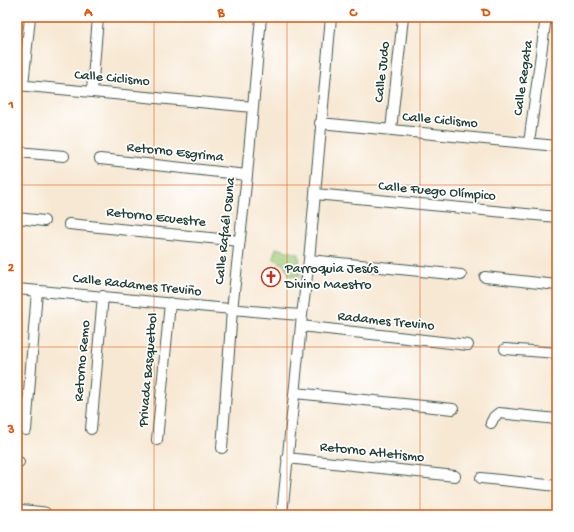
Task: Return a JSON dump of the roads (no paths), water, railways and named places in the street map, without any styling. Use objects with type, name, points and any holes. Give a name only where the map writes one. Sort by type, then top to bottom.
[{"type":"main road","points":[[17,512],[44,515]]},
{"type":"street","points":[[20,85],[30,17]]},
{"type":"street","points":[[92,91],[98,17]]},
{"type":"street","name":"Calle Rafaél Osuna","points":[[222,448],[232,310],[253,107],[260,17]]},
{"type":"street","points":[[282,515],[309,260],[320,123],[331,17]]},
{"type":"street","name":"Calle Judo","points":[[391,130],[403,17]]},
{"type":"street","name":"Calle Regata","points":[[529,143],[546,17]]},
{"type":"street","name":"Calle Ciclismo","points":[[20,85],[253,107]]},
{"type":"street","name":"Calle Ciclismo","points":[[320,123],[557,146]]},
{"type":"street","points":[[17,152],[64,156]]},
{"type":"street","name":"Retorno Esgrima","points":[[100,159],[246,175]]},
{"type":"street","name":"Calle Fuego Olímpico","points":[[315,194],[557,217]]},
{"type":"street","points":[[17,218],[44,221]]},
{"type":"street","name":"Retorno Ecuestre","points":[[69,224],[240,241]]},
{"type":"street","points":[[309,260],[461,275]]},
{"type":"street","points":[[485,277],[557,285]]},
{"type":"street","name":"Calle Radames Treviño","points":[[17,289],[103,296],[232,310],[302,315]]},
{"type":"street","points":[[26,430],[37,291]]},
{"type":"street","name":"Retorno Remo","points":[[91,429],[103,296]]},
{"type":"street","name":"Privada Basquetbol","points":[[157,440],[170,303]]},
{"type":"street","name":"Radames Trevino","points":[[301,326],[468,345]]},
{"type":"street","points":[[505,349],[557,353]]},
{"type":"street","points":[[295,392],[453,409]]},
{"type":"street","points":[[491,423],[494,417],[499,413],[557,419]]},
{"type":"street","name":"Retorno Atletismo","points":[[287,458],[454,476]]},
{"type":"street","points":[[481,478],[557,486]]},
{"type":"place","name":"Parroquia Jesús Divino Maestro","points":[[271,277]]}]
